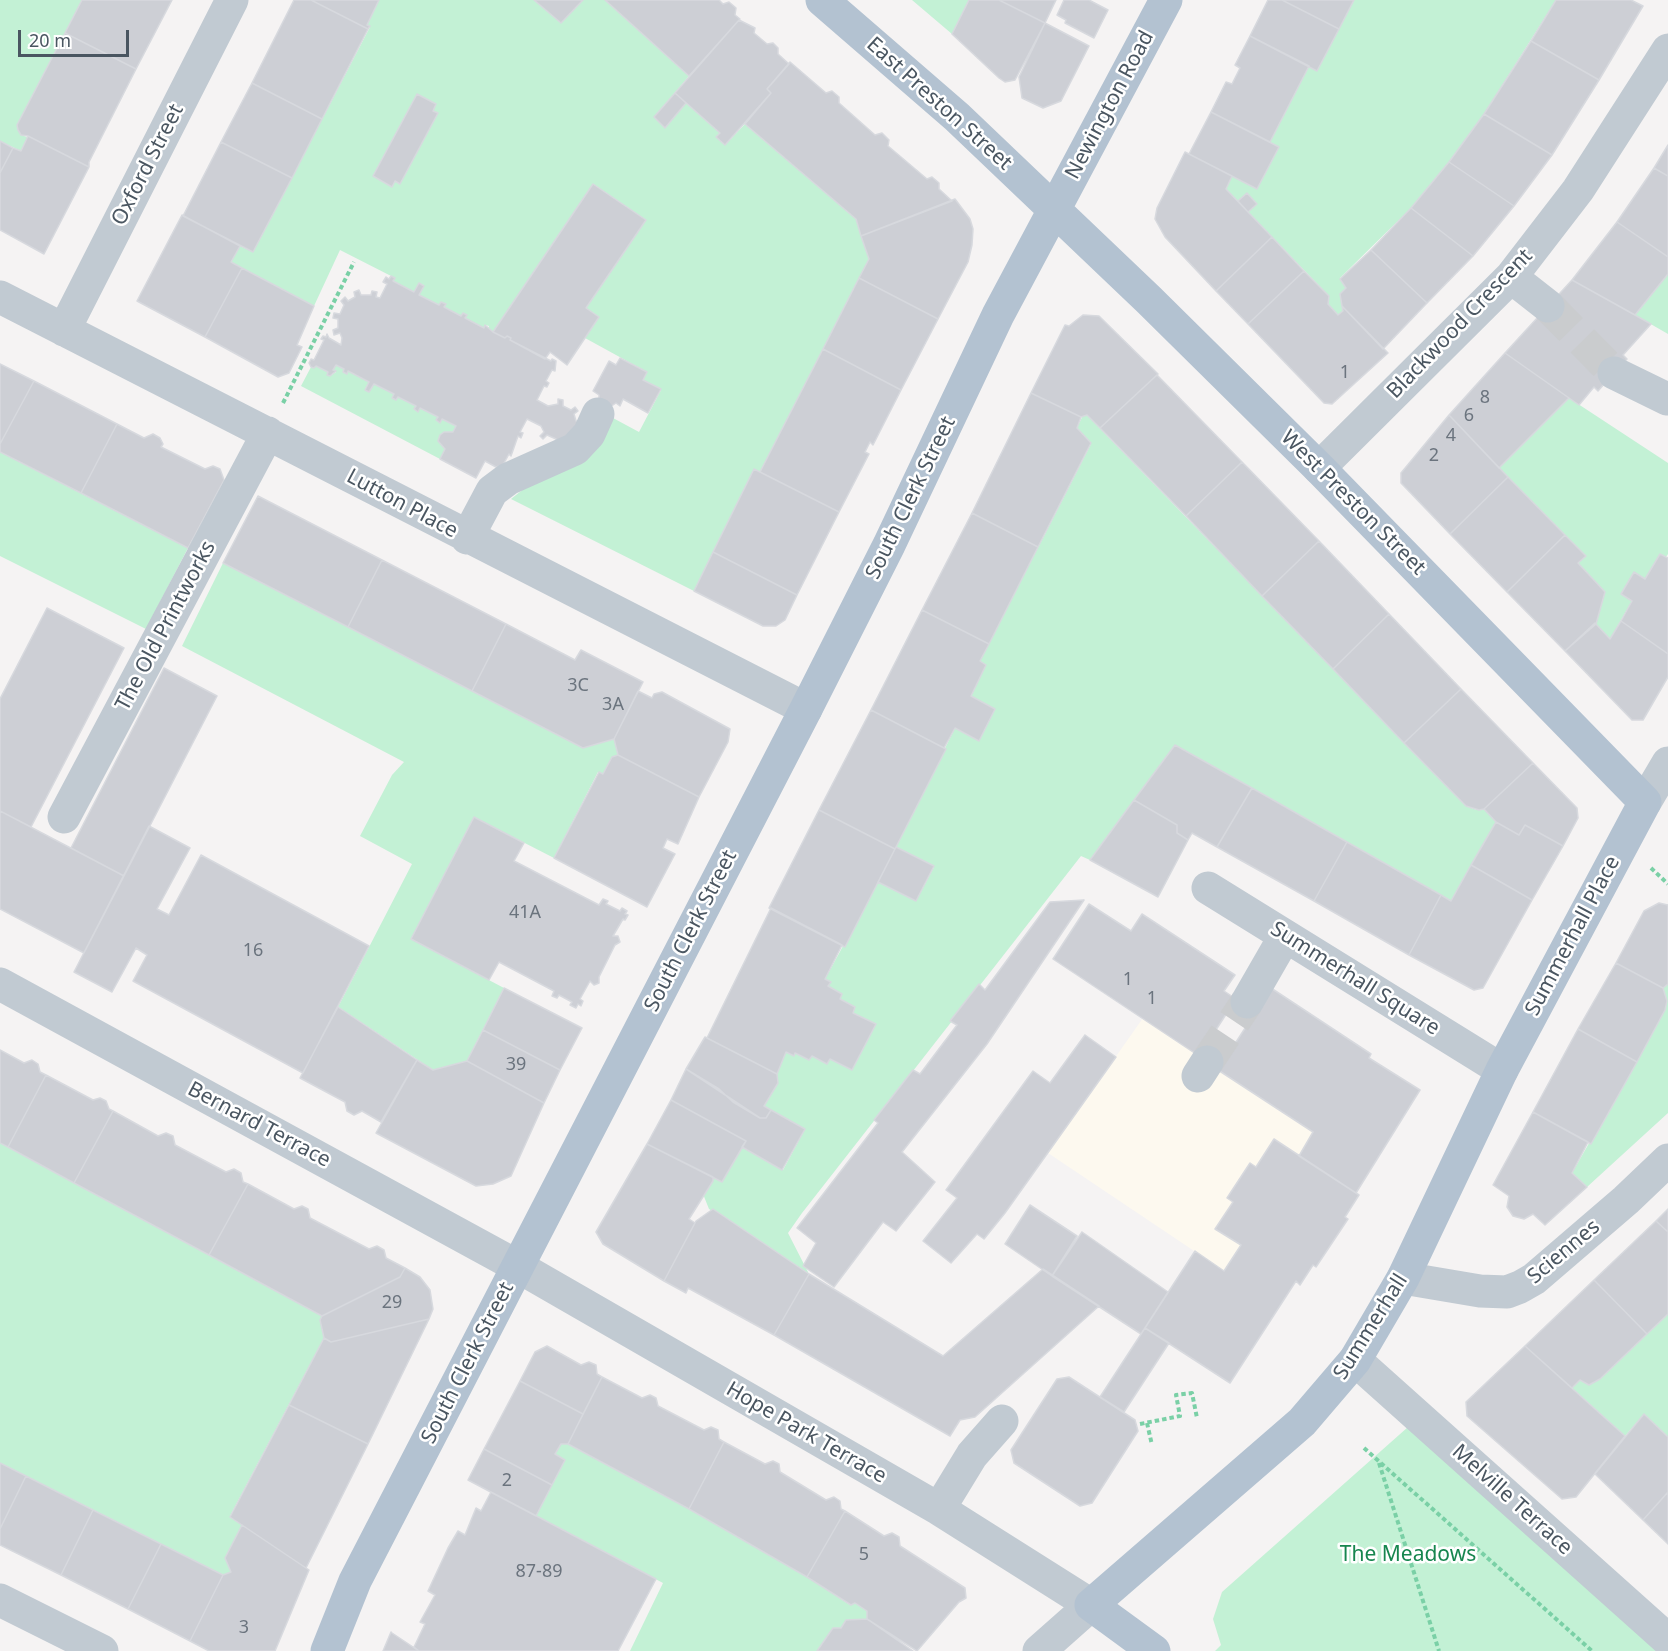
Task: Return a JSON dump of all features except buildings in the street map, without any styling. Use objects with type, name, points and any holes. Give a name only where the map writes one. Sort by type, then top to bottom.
[{"type":"main road","name":"East Preston Street","points":[[822,0],[957,117],[1054,210]]},
{"type":"main road","name":"Newington Road","points":[[1054,210],[1166,0]]},
{"type":"main road","name":"West Preston Street","points":[[1054,210],[1319,468],[1645,802]]},
{"type":"main road","name":"South Clerk Street","points":[[327,1651],[356,1581],[806,709],[889,545],[998,315],[1054,210]]},
{"type":"main road","name":"Summerhall Place","points":[[1502,1070],[1645,802]]},
{"type":"main road","name":"Summerhall","points":[[1091,1605],[1302,1422],[1355,1360],[1403,1278],[1502,1070]]},
{"type":"main road","points":[[1091,1605],[1154,1651]]},
{"type":"street","name":"Oxford Street","points":[[64,330],[232,0]]},
{"type":"street","name":"Blackwood Crescent","points":[[1319,468],[1511,277],[1578,190],[1668,50]]},
{"type":"street","points":[[1511,277],[1548,306]]},
{"type":"street","name":"Lutton Place","points":[[0,297],[466,538],[806,709]]},
{"type":"street","points":[[1614,373],[1666,399]]},
{"type":"street","points":[[466,538],[492,491],[508,479],[575,449],[589,434],[598,414]]},
{"type":"street","name":"The Old Printworks","points":[[64,818],[267,434]]},
{"type":"street","points":[[1645,802],[1668,763]]},
{"type":"street","name":"Summerhall Square","points":[[1208,888],[1502,1070]]},
{"type":"street","points":[[1247,1002],[1285,936]]},
{"type":"street","name":"Bernard Terrace","points":[[0,984],[517,1266]]},
{"type":"street","name":"Sciennes","points":[[1403,1278],[1480,1291],[1507,1292],[1520,1287],[1534,1279],[1626,1200],[1668,1160]]},
{"type":"street","name":"Hope Park Terrace","points":[[517,1266],[939,1509],[1091,1605]]},
{"type":"street","name":"Melville Terrace","points":[[1355,1360],[1668,1640]]},
{"type":"street","points":[[939,1509],[972,1455],[1002,1421]]},
{"type":"street","points":[[0,1600],[102,1651]]},
{"type":"street","points":[[1039,1651],[1091,1605]]},
{"type":"path","points":[[267,434],[354,262]]},
{"type":"path","points":[[1140,1424],[1180,1416],[1176,1395],[1192,1393],[1197,1418]]},
{"type":"path","points":[[1147,1423],[1152,1445]]},
{"type":"path","points":[[1364,1448],[1592,1651]]},
{"type":"path","points":[[1379,1463],[1439,1651]]},
{"type":"shaded area","points":[[1143,1018],[1313,1132],[1299,1156],[1256,1167],[1250,1163],[1227,1198],[1233,1202],[1216,1229],[1241,1245],[1224,1271],[1048,1153]]},
{"type":"green space","points":[[0,0],[82,0],[17,125],[21,134],[28,138],[21,151],[0,141]]},
{"type":"green space","points":[[379,0],[534,0],[561,23],[583,0],[605,0],[689,76],[654,117],[665,128],[686,103],[720,133],[716,137],[725,145],[745,124],[856,219],[869,259],[760,472],[754,470],[694,591],[511,499],[613,418],[639,432],[661,390],[643,380],[647,372],[585,338],[599,317],[586,308],[646,220],[593,184],[493,332],[488,329],[489,326],[485,325],[484,328],[465,318],[467,315],[463,313],[461,316],[444,307],[445,304],[441,302],[439,305],[419,295],[424,285],[419,284],[414,292],[393,281],[395,278],[340,250],[314,306],[231,262],[240,246],[253,252],[370,27],[367,25]]},
{"type":"green space","points":[[912,0],[969,0],[952,34]]},
{"type":"green space","points":[[1354,0],[1556,0],[1484,114],[1449,162],[1411,208],[1340,278],[1346,288],[1340,294],[1343,311],[1338,315],[1328,304],[1329,296],[1248,212],[1256,204],[1247,193],[1238,201],[1226,189],[1232,176],[1257,189],[1279,147],[1270,142],[1309,66],[1317,71]]},
{"type":"green space","points":[[1668,274],[1668,334],[1635,315]]},
{"type":"green space","points":[[336,365],[344,369],[343,372],[346,374],[348,371],[369,382],[365,389],[369,392],[374,384],[394,394],[393,398],[398,397],[416,406],[414,409],[418,411],[420,408],[438,417],[436,420],[440,423],[442,419],[456,426],[453,432],[444,432],[440,435],[438,441],[445,449],[440,459],[301,386],[311,367],[316,366],[328,372],[327,375],[330,376],[336,372],[333,370]]},
{"type":"green space","points":[[1569,398],[1668,463],[1668,554],[1666,557],[1660,554],[1645,579],[1634,572],[1621,594],[1632,601],[1610,639],[1596,624],[1605,592],[1578,563],[1585,555],[1499,468]]},
{"type":"green space","points":[[1083,415],[1087,415],[1466,806],[1477,810],[1484,809],[1496,822],[1451,901],[1175,745],[1090,860],[1081,856],[788,1233],[809,1274],[709,1209],[703,1194],[713,1177],[722,1182],[742,1147],[783,1170],[805,1129],[764,1106],[778,1083],[777,1074],[786,1052],[793,1055],[795,1053],[809,1060],[812,1056],[830,1059],[875,1024],[853,1013],[855,1007],[840,999],[842,994],[828,986],[831,982],[825,979],[878,882],[916,901],[934,867],[896,847],[955,728],[979,740],[995,709],[971,696],[986,665],[980,661],[1091,444],[1077,428]]},
{"type":"green space","points":[[0,452],[188,548],[146,629],[0,556]]},
{"type":"green space","points":[[223,563],[583,748],[614,739],[618,755],[612,757],[603,774],[598,772],[554,858],[474,817],[411,939],[504,988],[467,1061],[433,1070],[338,1007],[412,864],[360,836],[392,775],[404,762],[182,646]]},
{"type":"green space","points":[[1668,984],[1668,1113],[1587,1187],[1572,1173],[1665,1010],[1667,1001],[1663,988]]},
{"type":"green space","points":[[0,1143],[322,1316],[320,1320],[324,1338],[230,1516],[242,1525],[231,1572],[225,1576],[0,1463]]},
{"type":"green space","points":[[1668,1314],[1668,1437],[1644,1414],[1625,1436],[1572,1388],[1580,1380],[1589,1385],[1600,1379]]},
{"type":"green space","name":"The Meadows","points":[[1408,1427],[1661,1651],[1215,1651],[1221,1645],[1213,1619],[1222,1592]]},
{"type":"green space","points":[[561,1444],[568,1444],[691,1510],[807,1577],[850,1605],[855,1603],[867,1611],[867,1619],[846,1620],[841,1628],[833,1628],[817,1651],[630,1651],[663,1583],[536,1516],[565,1460],[555,1454]]},
{"type":"tunnel","points":[[1548,306],[1614,373]]},
{"type":"tunnel","points":[[1207,1062],[1247,1002]]}]
